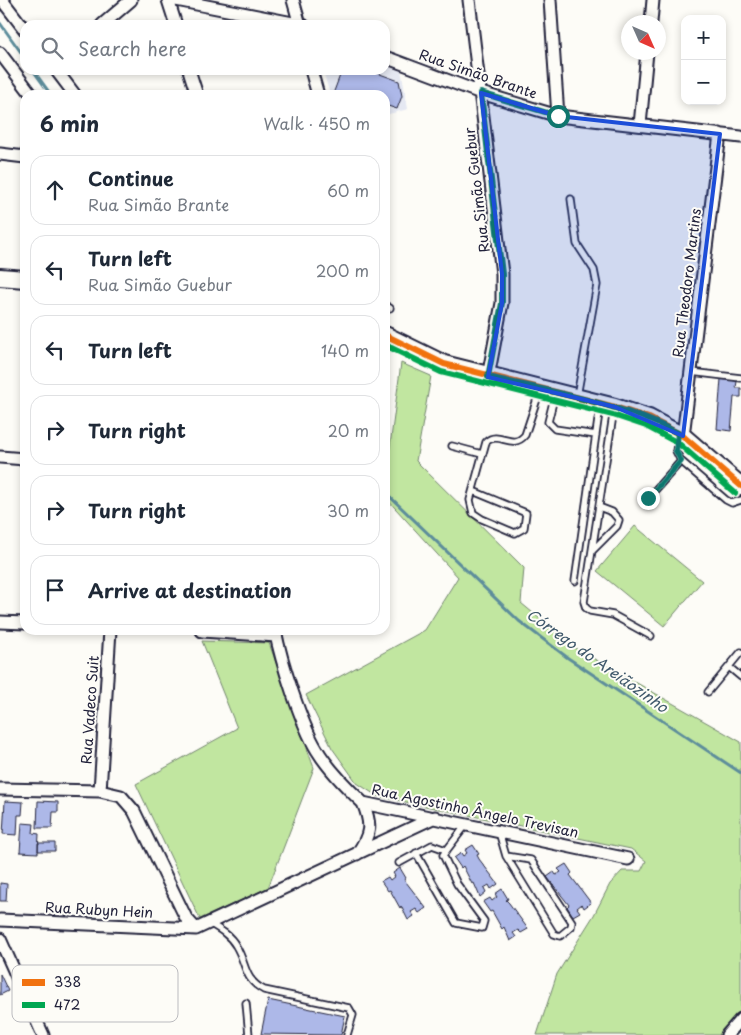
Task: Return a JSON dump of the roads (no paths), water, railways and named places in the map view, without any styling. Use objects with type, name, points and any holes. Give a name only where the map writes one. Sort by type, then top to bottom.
[{"type":"main road","points":[[0,277],[20,279]]},
{"type":"main road","points":[[390,337],[444,364],[488,377],[608,405],[649,418],[681,434],[741,486]]},
{"type":"street","points":[[2,0],[20,23]]},
{"type":"street","points":[[108,20],[131,0]]},
{"type":"street","points":[[168,0],[174,20]]},
{"type":"street","points":[[176,0],[276,20]]},
{"type":"street","points":[[292,0],[299,20]]},
{"type":"street","name":"Rua Simão Guebur","points":[[469,0],[502,274],[502,303],[488,377]]},
{"type":"street","points":[[550,0],[558,116]]},
{"type":"street","points":[[651,15],[653,0]]},
{"type":"street","points":[[0,53],[28,90]]},
{"type":"street","name":"Rua Simão Brante","points":[[390,58],[481,93],[558,116],[741,137]]},
{"type":"street","points":[[640,125],[646,60]]},
{"type":"street","points":[[60,75],[71,90]]},
{"type":"street","points":[[191,75],[195,90]]},
{"type":"street","points":[[312,75],[317,90]]},
{"type":"street","name":"Rua Theodoro Martins","points":[[681,434],[691,372],[720,134]]},
{"type":"street","points":[[0,154],[20,156]]},
{"type":"street","points":[[0,457],[20,458]]},
{"type":"street","points":[[0,622],[20,623]]},
{"type":"street","name":"Rua Vadeco Suit","points":[[100,792],[110,635]]},
{"type":"street","name":"Rua Agostinho Ângelo Trevisan","points":[[277,635],[296,700],[317,750],[333,772],[363,803],[628,859]]},
{"type":"street","points":[[0,789],[100,792],[121,796],[134,811],[186,918],[196,929],[435,817]]},
{"type":"street","points":[[357,854],[368,839],[370,820],[363,803]]},
{"type":"street","name":"Rua Rubyn Hein","points":[[0,920],[196,929]]},
{"type":"street","points":[[0,939],[12,966]]},
{"type":"street","points":[[727,1035],[741,1019]]},
{"type":"street","points":[[37,1022],[43,1035]]},
{"type":"lane","points":[[571,199],[577,244],[594,270],[597,286],[576,398]]},
{"type":"lane","points":[[691,372],[741,378]]},
{"type":"lane","points":[[548,391],[548,422],[550,426],[555,429],[596,435]]},
{"type":"lane","points":[[473,491],[526,513],[524,528],[515,532],[477,516],[470,506],[473,491],[482,454],[490,439],[515,442],[521,440],[526,435],[548,391]]},
{"type":"lane","points":[[575,581],[596,435],[608,405]]},
{"type":"lane","points":[[608,405],[599,507],[584,602],[590,612],[622,618],[651,636]]},
{"type":"lane","points":[[681,434],[676,451],[681,461],[726,500],[732,503],[741,500]]},
{"type":"lane","points":[[452,446],[482,454]]},
{"type":"lane","points":[[648,498],[681,461]]},
{"type":"lane","points":[[592,551],[617,526],[619,520],[612,512],[599,507]]},
{"type":"lane","points":[[708,692],[741,652]]},
{"type":"lane","points":[[729,667],[741,676]]},
{"type":"lane","points":[[416,853],[456,923],[482,928],[484,921],[457,884],[443,855],[466,824]]},
{"type":"lane","points":[[499,831],[506,856],[554,934],[560,936],[571,927],[572,922],[531,860],[506,856]]},
{"type":"lane","points":[[399,862],[432,845],[446,850]]},
{"type":"lane","points":[[209,923],[225,934],[236,945],[252,984],[264,990],[350,1008],[352,1015],[347,1035]]},
{"type":"lane","points":[[246,1003],[249,1035]]},
{"type":"waterway","name":"Córrego do Areiãozinho","points":[[0,23],[20,51]]},
{"type":"waterway","name":"Córrego do Areiãozinho","points":[[37,75],[47,90]]},
{"type":"waterway","name":"Córrego do Areiãozinho","points":[[390,497],[519,621],[568,658],[741,773]]}]
